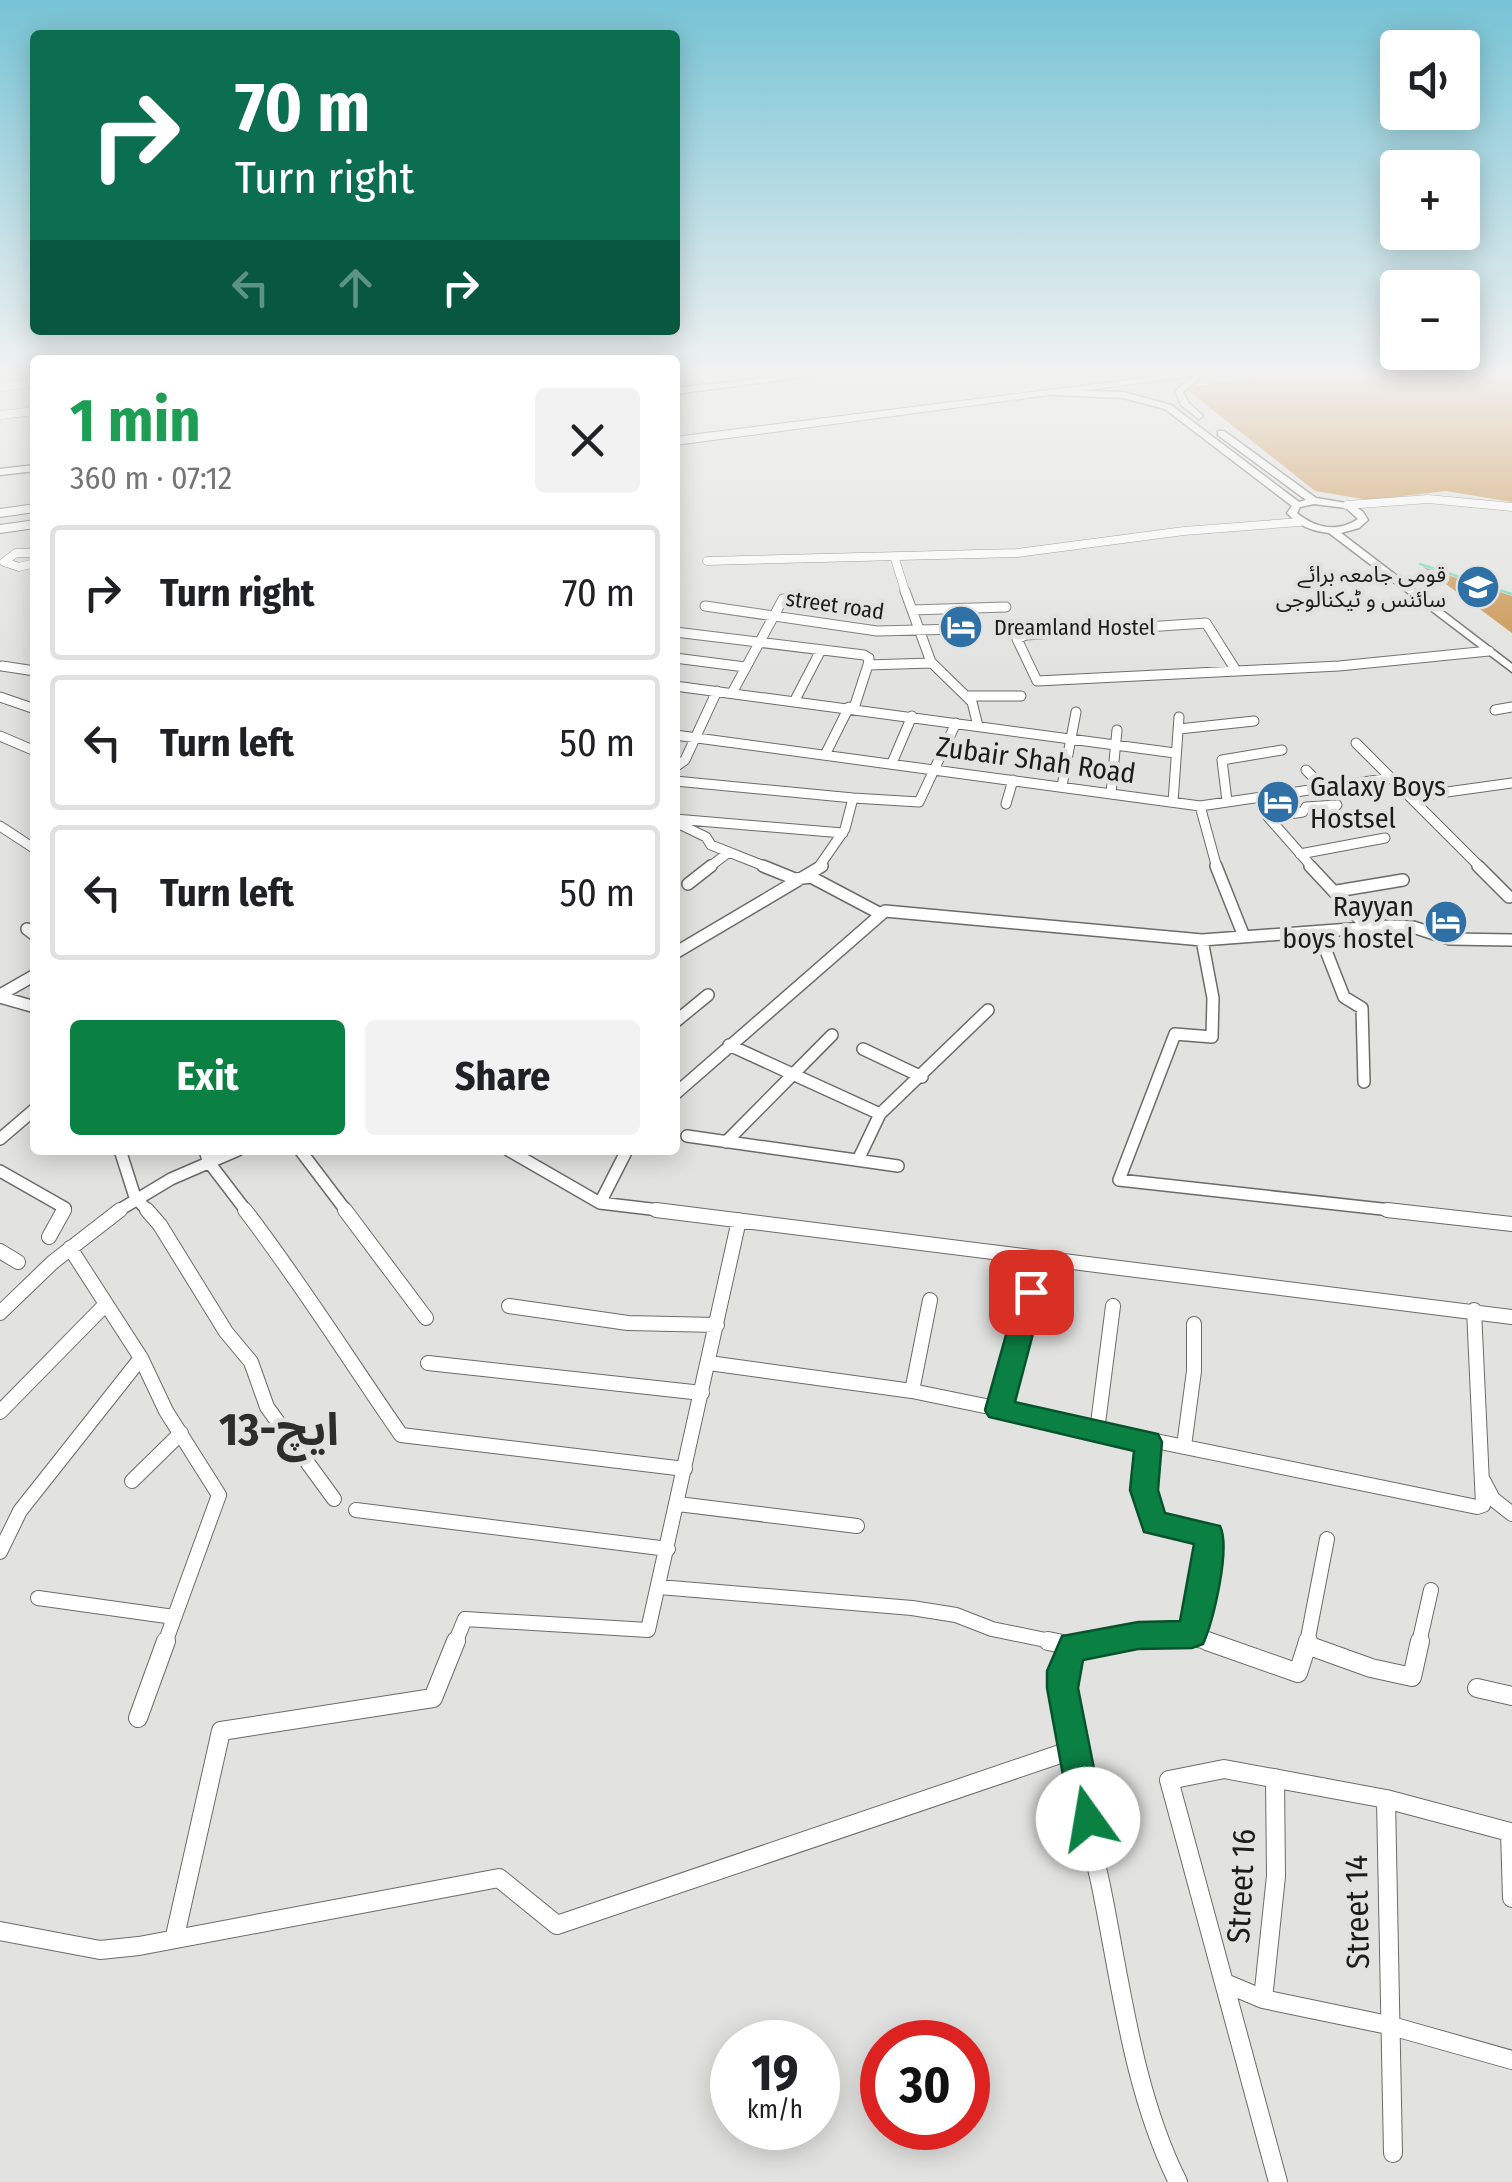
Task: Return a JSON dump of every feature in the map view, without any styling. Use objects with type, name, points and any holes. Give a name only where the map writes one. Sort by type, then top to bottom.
[{"type":"highway","points":[[0,512],[30,509]]},
{"type":"highway","points":[[0,529],[30,525]]},
{"type":"main road","points":[[1257,475],[1297,505]]},
{"type":"main road","points":[[1279,475],[1314,501]]},
{"type":"main road","points":[[1331,530],[1357,526],[1363,520],[1360,513],[1347,505],[1314,501],[1297,505],[1292,513],[1300,522],[1331,530],[1512,668]]},
{"type":"street","points":[[1347,505],[1428,499],[1512,510]]},
{"type":"street","points":[[1360,513],[1432,506],[1512,510]]},
{"type":"street","points":[[707,561],[1017,554],[1184,531],[1300,522]]},
{"type":"street","points":[[2,560],[16,553],[30,553]]},
{"type":"street","points":[[894,559],[931,664],[981,715],[978,726]]},
{"type":"street","points":[[2,560],[19,567],[30,564]]},
{"type":"street","points":[[732,694],[783,598]]},
{"type":"street","name":"street road","points":[[705,606],[876,631],[960,629]]},
{"type":"street","points":[[912,610],[1006,607]]},
{"type":"street","points":[[1235,669],[1206,623],[1026,635],[1016,639],[1038,681],[1339,666],[1489,651]]},
{"type":"street","points":[[680,633],[870,658],[826,755]]},
{"type":"street","points":[[795,700],[821,650]]},
{"type":"street","points":[[680,659],[745,667]]},
{"type":"street","points":[[868,665],[931,664]]},
{"type":"street","points":[[0,667],[30,670]]},
{"type":"street","points":[[680,687],[1175,753]]},
{"type":"street","points":[[680,763],[697,738],[717,691]]},
{"type":"street","points":[[966,696],[1021,696]]},
{"type":"street","points":[[0,697],[30,707]]},
{"type":"street","points":[[1495,710],[1512,707]]},
{"type":"street","points":[[1062,786],[1076,712]]},
{"type":"street","points":[[892,763],[912,716]]},
{"type":"street","points":[[1173,802],[1179,723],[1254,721]]},
{"type":"street","points":[[680,781],[919,802],[956,723]]},
{"type":"street","points":[[1111,792],[1118,730]]},
{"type":"street","points":[[0,736],[30,749]]},
{"type":"street","name":"Zubair Shah Road","points":[[680,736],[1200,806],[1390,778]]},
{"type":"street","points":[[1356,742],[1509,898]]},
{"type":"street","points":[[1228,802],[1222,760],[1282,750]]},
{"type":"street","points":[[1306,770],[1324,788]]},
{"type":"street","points":[[1006,804],[1013,780]]},
{"type":"street","points":[[1411,797],[1512,783]]},
{"type":"street","points":[[1295,792],[1306,807]]},
{"type":"street","points":[[680,951],[824,865],[843,833],[852,798]]},
{"type":"street","points":[[1200,806],[1216,866],[1242,934]]},
{"type":"street","points":[[1306,807],[1337,806]]},
{"type":"street","points":[[1306,807],[1303,812],[1268,817],[1367,927]]},
{"type":"street","points":[[680,821],[843,833]]},
{"type":"street","points":[[680,824],[729,852],[796,879],[811,877],[879,912],[1202,940],[1367,927],[1412,927],[1472,941],[1512,940]]},
{"type":"street","points":[[0,826],[30,845]]},
{"type":"street","points":[[1300,854],[1385,838]]},
{"type":"street","points":[[688,884],[729,852]]},
{"type":"street","points":[[1337,891],[1402,880]]},
{"type":"street","points":[[680,1089],[879,912]]},
{"type":"street","points":[[1319,933],[1344,997],[1362,1008],[1364,1082]]},
{"type":"street","points":[[1202,940],[1213,998],[1212,1037],[1175,1034],[1128,1148],[1119,1180],[1512,1224]]},
{"type":"street","points":[[0,996],[30,978]]},
{"type":"street","points":[[680,1018],[708,995]]},
{"type":"street","points":[[0,996],[30,1005]]},
{"type":"street","points":[[858,1160],[880,1114],[988,1010]]},
{"type":"street","points":[[726,1142],[832,1035]]},
{"type":"street","points":[[729,1045],[880,1114]]},
{"type":"street","points":[[862,1049],[922,1077]]},
{"type":"street","points":[[3,1132],[30,1113]]},
{"type":"street","points":[[688,1136],[898,1166]]},
{"type":"street","points":[[122,1155],[136,1197],[160,1224],[226,1332],[251,1362],[267,1407],[334,1499]]},
{"type":"street","points":[[304,1155],[426,1318]]},
{"type":"street","points":[[517,1155],[600,1203],[1512,1317]]},
{"type":"street","points":[[600,1203],[624,1155]]},
{"type":"street","points":[[0,1313],[70,1248],[136,1197],[206,1156],[298,1278],[336,1342],[401,1435],[686,1468]]},
{"type":"street","points":[[0,1171],[65,1208],[50,1237]]},
{"type":"street","points":[[175,1936],[221,1730],[432,1698],[465,1619],[648,1630],[739,1220]]},
{"type":"street","points":[[70,1248],[141,1358],[180,1433],[219,1495],[138,1718]]},
{"type":"street","points":[[0,1252],[18,1262]]},
{"type":"street","points":[[999,1410],[1031,1292]]},
{"type":"street","points":[[912,1391],[930,1300]]},
{"type":"street","points":[[0,1412],[106,1304]]},
{"type":"street","points":[[509,1306],[628,1322],[717,1325]]},
{"type":"street","points":[[1098,1430],[1112,1306]]},
{"type":"street","points":[[709,1363],[912,1391],[1477,1507],[1483,1506],[1474,1310]]},
{"type":"street","points":[[1184,1446],[1194,1372],[1194,1324]]},
{"type":"street","points":[[0,1552],[20,1511],[40,1483],[141,1358]]},
{"type":"street","points":[[428,1364],[702,1392]]},
{"type":"street","points":[[132,1481],[180,1433]]},
{"type":"street","points":[[1148,1442],[1144,1490],[1154,1523],[1210,1535],[1192,1635]]},
{"type":"street","points":[[1481,1477],[1494,1499],[1512,1514]]},
{"type":"street","points":[[678,1504],[857,1526]]},
{"type":"street","points":[[356,1510],[668,1548]]},
{"type":"street","points":[[659,1587],[912,1608],[956,1615],[992,1629],[1072,1646],[1094,1646],[1138,1635],[1192,1635],[1298,1672],[1327,1539]]},
{"type":"street","points":[[1306,1645],[1371,1668],[1412,1677],[1431,1590]]},
{"type":"street","points":[[38,1598],[174,1617]]},
{"type":"street","points":[[1072,1646],[1062,1688],[1072,1750],[1140,2074],[1164,2154],[1178,2182]]},
{"type":"street","points":[[1477,1688],[1512,1696]]},
{"type":"street","points":[[0,1930],[100,1950],[139,1946],[175,1936],[500,1878],[558,1925],[1072,1750]]},
{"type":"street","points":[[1278,2182],[1210,1916],[1169,1780],[1224,1769],[1386,1799],[1510,1832],[1512,1898]]},
{"type":"street","name":"Street 16","points":[[1262,1998],[1276,1876],[1275,1778]]},
{"type":"street","name":"Street 14","points":[[1386,1799],[1393,2154]]},
{"type":"street","points":[[1225,1984],[1262,1998],[1388,2025],[1512,2060]]},
{"type":"shaded area","points":[[1295,475],[1512,475],[1512,502],[1446,491],[1369,500],[1315,491]]},
{"type":"shaded area","points":[[1423,567],[1512,596],[1512,633]]},
{"type":"waterway","points":[[1420,564],[1512,594]]},
{"type":"place","name":"قومی جامعہ برائے سائنس و ٹیکنالوجی","points":[[1478,587]]},
{"type":"place","name":"Dreamland Hostel","points":[[961,627]]},
{"type":"place","name":"Galaxy Boys Hostsel","points":[[1278,802]]},
{"type":"place","name":"Rayyan boys hostel","points":[[1446,922]]},
{"type":"district","name":"ایچ-13","points":[[279,1430]]},
{"type":"route","points":[[1031,1292],[999,1410],[1148,1442],[1144,1490],[1154,1523],[1210,1535],[1192,1635],[1138,1635],[1094,1646],[1072,1646],[1062,1688],[1088,1819]]}]
